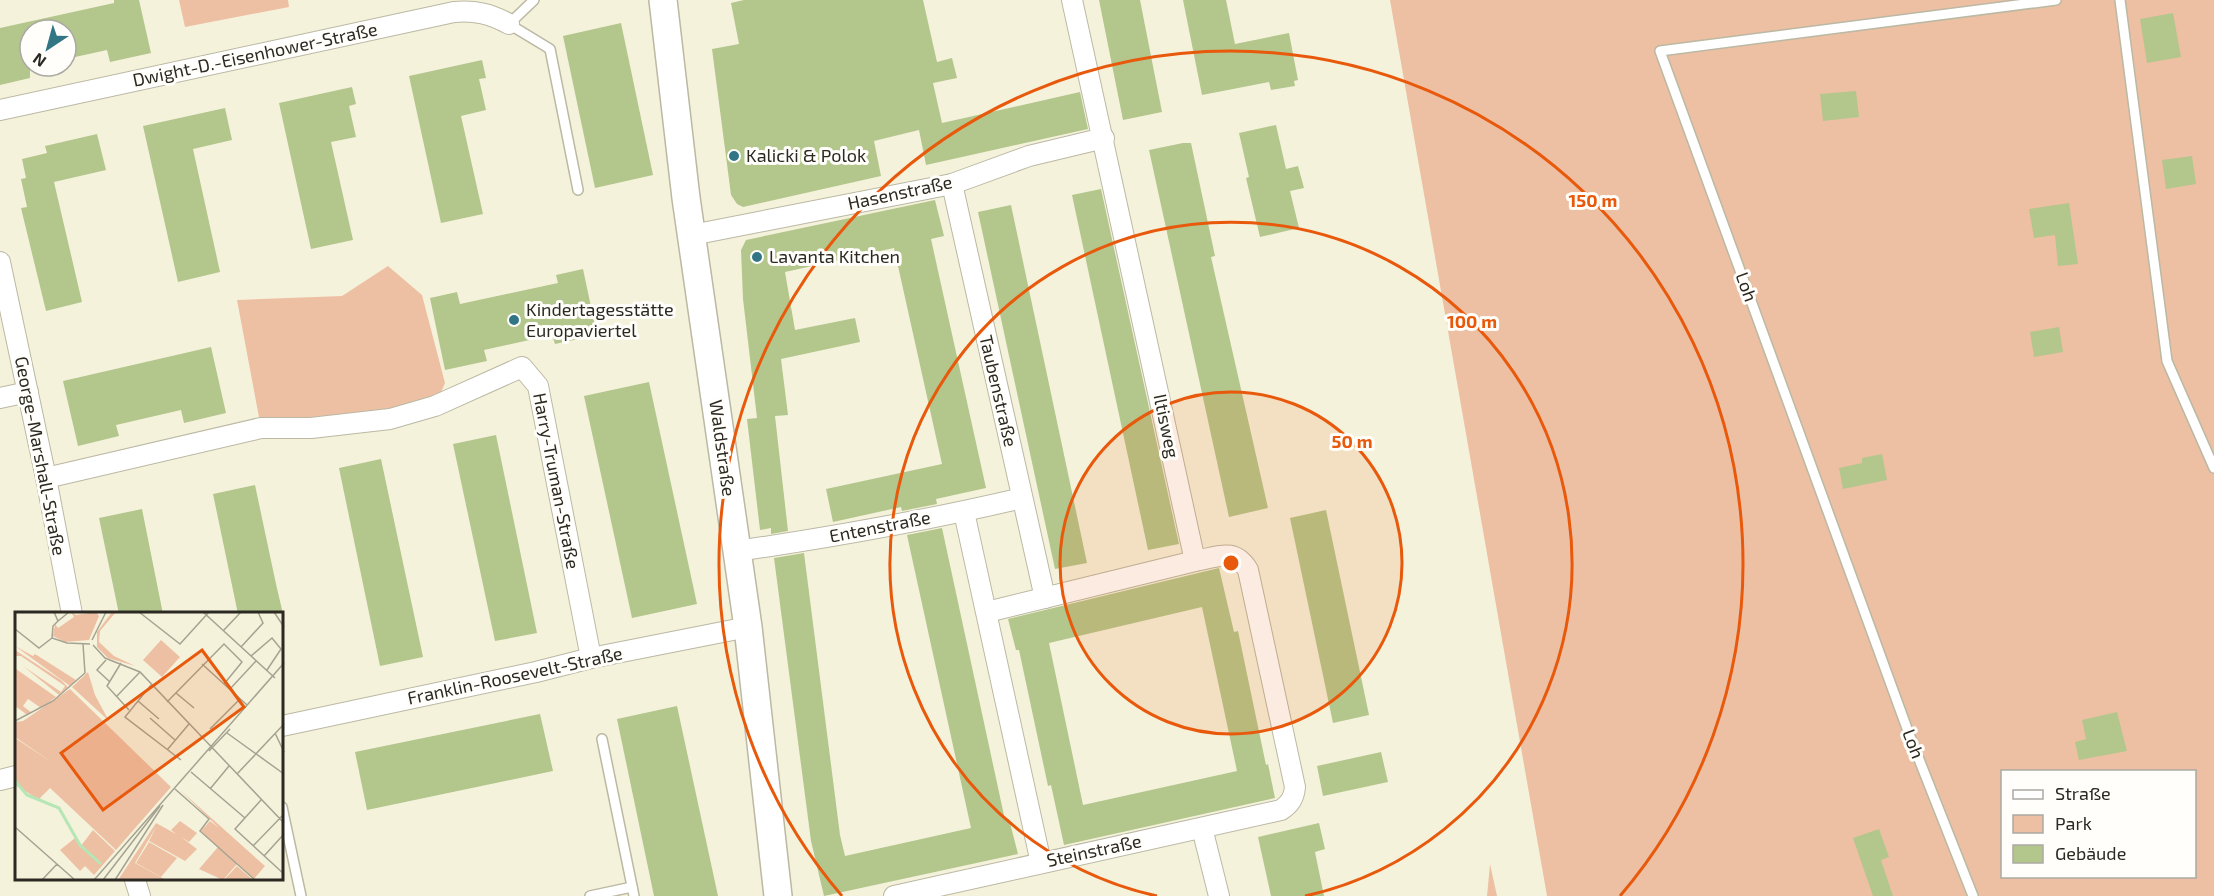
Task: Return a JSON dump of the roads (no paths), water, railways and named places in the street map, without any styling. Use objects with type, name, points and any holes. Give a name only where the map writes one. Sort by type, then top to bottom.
[{"type":"street","name":"Waldstraße","points":[[663,0],[692,235],[748,627],[778,896]]},
{"type":"street","name":"Iltisweg","points":[[1072,0],[1195,561]]},
{"type":"street","name":"Dwight-D.-Eisenhower-Straße","points":[[0,110],[454,12],[471,10],[493,16],[509,24]]},
{"type":"street","name":"Hasenstraße","points":[[692,235],[951,184],[1029,156],[1104,138]]},
{"type":"street","name":"Taubenstraße","points":[[951,184],[1045,598]]},
{"type":"street","name":"George-Marshall-Straße","points":[[0,262],[3,290],[28,392],[72,612]]},
{"type":"street","name":"Harry-Truman-Straße","points":[[46,478],[261,428],[311,428],[390,419],[435,406],[522,367],[538,386],[591,658]]},
{"type":"street","points":[[0,398],[28,392]]},
{"type":"street","name":"Entenstraße","points":[[736,551],[813,540],[964,512],[1022,498]]},
{"type":"street","points":[[964,512],[1041,863]]},
{"type":"street","name":"Steinstraße","points":[[894,896],[1281,810],[1291,801],[1295,787],[1248,570],[1241,559],[1229,555],[1195,561]]},
{"type":"street","points":[[987,612],[1195,561]]},
{"type":"street","name":"Franklin-Roosevelt-Straße","points":[[284,726],[536,672],[591,658],[748,627]]},
{"type":"street","points":[[0,780],[15,776]]},
{"type":"street","points":[[1202,828],[1219,896]]},
{"type":"street","points":[[136,881],[140,896]]},
{"type":"lane","points":[[534,0],[509,24],[550,49],[578,190]]},
{"type":"lane","name":"Loh","points":[[1973,896],[1908,734],[1660,51],[2056,0]]},
{"type":"lane","points":[[2120,0],[2167,360],[2214,468]]},
{"type":"lane","points":[[590,896],[633,892],[602,739]]},
{"type":"lane","points":[[284,816],[301,896]]},
{"type":"place","name":"Kalicki & Polok","points":[[734,156]]},
{"type":"place","name":"Lavanta Kitchen","points":[[757,257]]},
{"type":"place","name":"Kindertagesstätte Europaviertel","points":[[514,320]]}]
